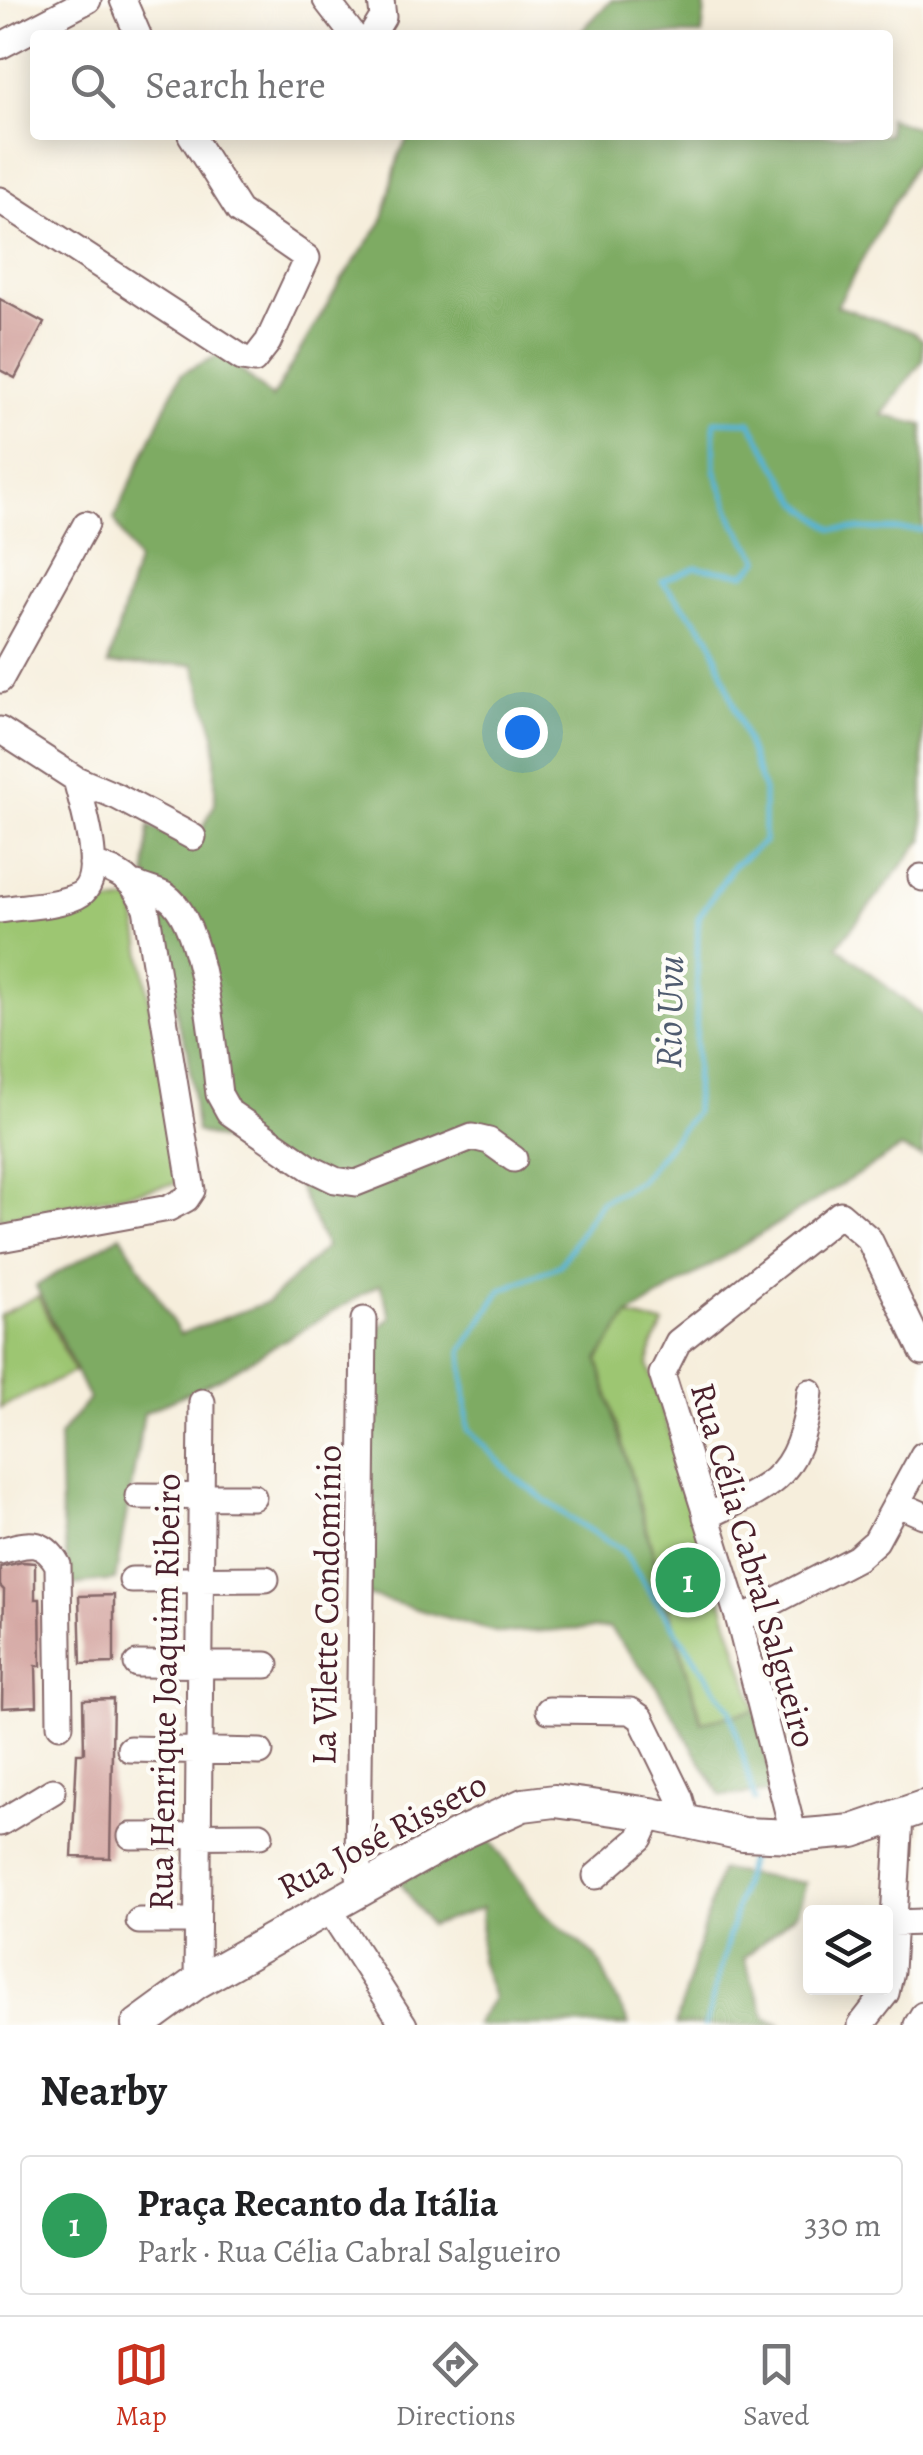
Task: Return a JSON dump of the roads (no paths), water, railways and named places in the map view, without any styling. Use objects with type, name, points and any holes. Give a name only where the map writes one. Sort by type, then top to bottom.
[{"type":"main road","name":"Rua José Risseto","points":[[138,2025],[198,1982],[462,1832],[523,1805],[554,1802],[651,1814],[743,1834],[794,1836],[853,1831],[912,1812]]},
{"type":"street","points":[[31,30],[88,0]]},
{"type":"street","points":[[123,0],[136,30]]},
{"type":"street","points":[[326,0],[349,30]]},
{"type":"street","points":[[375,30],[383,18],[381,0]]},
{"type":"street","points":[[0,46],[30,30]]},
{"type":"street","points":[[0,200],[242,358],[254,360],[268,342],[307,258],[239,211],[193,140]]},
{"type":"street","points":[[0,680],[86,524]]},
{"type":"street","points":[[0,730],[76,779],[193,837]]},
{"type":"street","points":[[0,910],[74,898],[92,882],[92,859],[76,779]]},
{"type":"street","points":[[92,859],[137,885],[168,897],[184,921],[198,952],[219,1094],[229,1112],[310,1168],[335,1180],[356,1182],[472,1136],[490,1141],[514,1159]]},
{"type":"street","points":[[0,1239],[169,1208],[186,1200],[192,1190],[146,908],[137,885]]},
{"type":"street","name":"Rua Célia Cabral Salgueiro","points":[[794,1836],[740,1620],[662,1374],[678,1342],[840,1214],[869,1239],[916,1313]]},
{"type":"street","points":[[916,1313],[923,1352]]},
{"type":"street","name":"La Vilette Condomínio","points":[[361,1890],[358,1847],[364,1320]]},
{"type":"street","points":[[706,1517],[776,1479],[806,1421],[810,1392]]},
{"type":"street","name":"Rua Henrique Joaquim Ribeiro","points":[[198,1982],[202,1402]]},
{"type":"street","points":[[740,1620],[857,1558],[876,1541],[923,1455]]},
{"type":"street","points":[[138,1496],[253,1497]]},
{"type":"street","points":[[898,1504],[923,1515]]},
{"type":"street","points":[[0,1551],[36,1544],[50,1551],[58,1565],[60,1724]]},
{"type":"street","points":[[132,1580],[266,1579]]},
{"type":"street","points":[[137,1664],[266,1665]]},
{"type":"street","points":[[549,1710],[631,1711],[641,1718],[680,1798],[687,1822]]},
{"type":"street","points":[[130,1749],[260,1752]]},
{"type":"street","points":[[0,1824],[53,1792]]},
{"type":"street","points":[[861,2025],[886,1993],[912,1812]]},
{"type":"street","points":[[596,1876],[640,1838],[651,1814]]},
{"type":"street","points":[[131,1836],[260,1835]]},
{"type":"street","points":[[329,1909],[404,2025]]},
{"type":"street","points":[[140,1920],[196,1922]]},
{"type":"street","points":[[894,1923],[923,1922]]},
{"type":"street","points":[[917,2025],[923,2015]]},
{"type":"waterway","name":"Rio Uvu","points":[[755,1800],[730,1710],[622,1550],[514,1477],[468,1429],[462,1351],[501,1290],[560,1265],[600,1202],[639,1182],[695,1112],[698,918],[733,866],[764,842],[764,791],[710,637],[662,581],[696,567],[745,574],[760,560],[735,524],[715,470],[714,421],[750,422],[799,503],[833,529],[923,530]]},
{"type":"waterway","name":"Rio Uvu","points":[[706,2025],[750,1854]]},
{"type":"place","name":"Praça Recanto da Itália","points":[[688,1580]]}]
